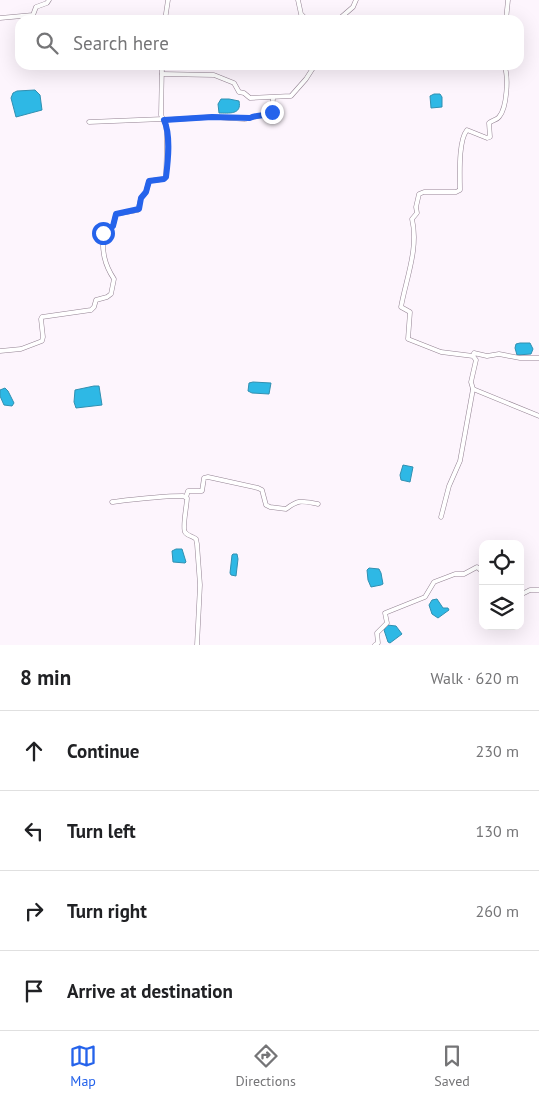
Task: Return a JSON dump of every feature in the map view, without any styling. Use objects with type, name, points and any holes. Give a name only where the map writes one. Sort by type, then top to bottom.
[{"type":"street","points":[[33,15],[36,7],[47,3],[49,0]]},
{"type":"street","points":[[166,15],[168,0]]},
{"type":"street","points":[[298,0],[302,15]]},
{"type":"street","points":[[344,15],[353,7],[356,0]]},
{"type":"street","points":[[506,15],[508,0]]},
{"type":"street","points":[[0,18],[15,17]]},
{"type":"street","points":[[0,351],[21,349],[42,342],[42,317],[92,309],[96,300],[111,294],[114,279],[107,269],[103,255],[103,233],[113,226],[116,214],[139,209],[141,198],[146,192],[149,181],[166,177],[168,143],[166,125],[160,115],[162,70]]},
{"type":"street","points":[[162,74],[214,75],[234,83],[239,92],[244,93],[250,98],[273,98],[291,96],[312,70]]},
{"type":"street","points":[[506,70],[507,92],[501,115],[498,119],[489,123],[490,137],[487,138],[467,130],[464,132],[461,151],[460,190],[456,192],[424,192],[419,194],[416,207],[417,213],[412,219],[414,238],[406,293],[402,305],[403,309],[410,312],[407,336],[411,341],[441,352],[473,356],[474,353],[487,356],[494,354],[520,358],[539,358]]},
{"type":"street","points":[[89,122],[212,117],[250,118],[254,115],[267,115],[272,112],[273,98]]},
{"type":"street","points":[[441,517],[449,486],[460,461],[473,389],[471,382],[476,360],[473,356]]},
{"type":"street","points":[[473,389],[539,416]]},
{"type":"street","points":[[197,645],[200,612],[199,560],[196,539],[186,534],[184,530],[188,491],[202,491],[204,478],[208,477],[258,488],[262,490],[266,505],[270,507],[286,509],[295,502],[301,501],[318,504]]},
{"type":"street","points":[[112,502],[137,500],[147,497],[186,497]]},
{"type":"street","points":[[375,645],[378,642],[377,634],[387,623],[386,612],[426,597],[434,582],[455,574],[464,574],[477,567],[479,569]]},
{"type":"street","points":[[524,593],[530,590],[539,590]]},
{"type":"water","points":[[35,90],[40,95],[42,110],[16,117],[11,98],[13,93]]},
{"type":"water","points":[[440,94],[442,97],[442,107],[431,108],[430,96]]},
{"type":"water","points":[[221,99],[239,101],[239,109],[234,112],[219,113],[218,104]]},
{"type":"water","points":[[530,343],[533,349],[531,354],[517,355],[516,344]]},
{"type":"water","points":[[249,383],[271,383],[269,394],[248,391]]},
{"type":"water","points":[[99,386],[102,405],[76,408],[74,402],[75,390]]},
{"type":"water","points":[[5,388],[14,403],[12,406],[4,405],[0,396],[0,390]]},
{"type":"water","points":[[403,465],[413,467],[410,482],[401,480],[400,475]]},
{"type":"water","points":[[182,549],[185,563],[173,562],[172,551]]},
{"type":"water","points":[[233,554],[237,554],[238,559],[236,576],[230,573]]},
{"type":"water","points":[[369,568],[379,569],[383,584],[371,587],[368,580],[367,570]]},
{"type":"water","points":[[437,599],[443,608],[448,608],[449,610],[438,618],[432,614],[429,605],[432,600]]},
{"type":"water","points":[[387,625],[396,626],[402,634],[390,643],[384,630]]},
{"type":"route","points":[[103,233],[113,226],[115,214],[139,209],[141,198],[146,192],[150,180],[164,179],[166,177],[168,150],[164,120],[198,117],[250,118],[254,115],[267,115],[272,112]]}]
